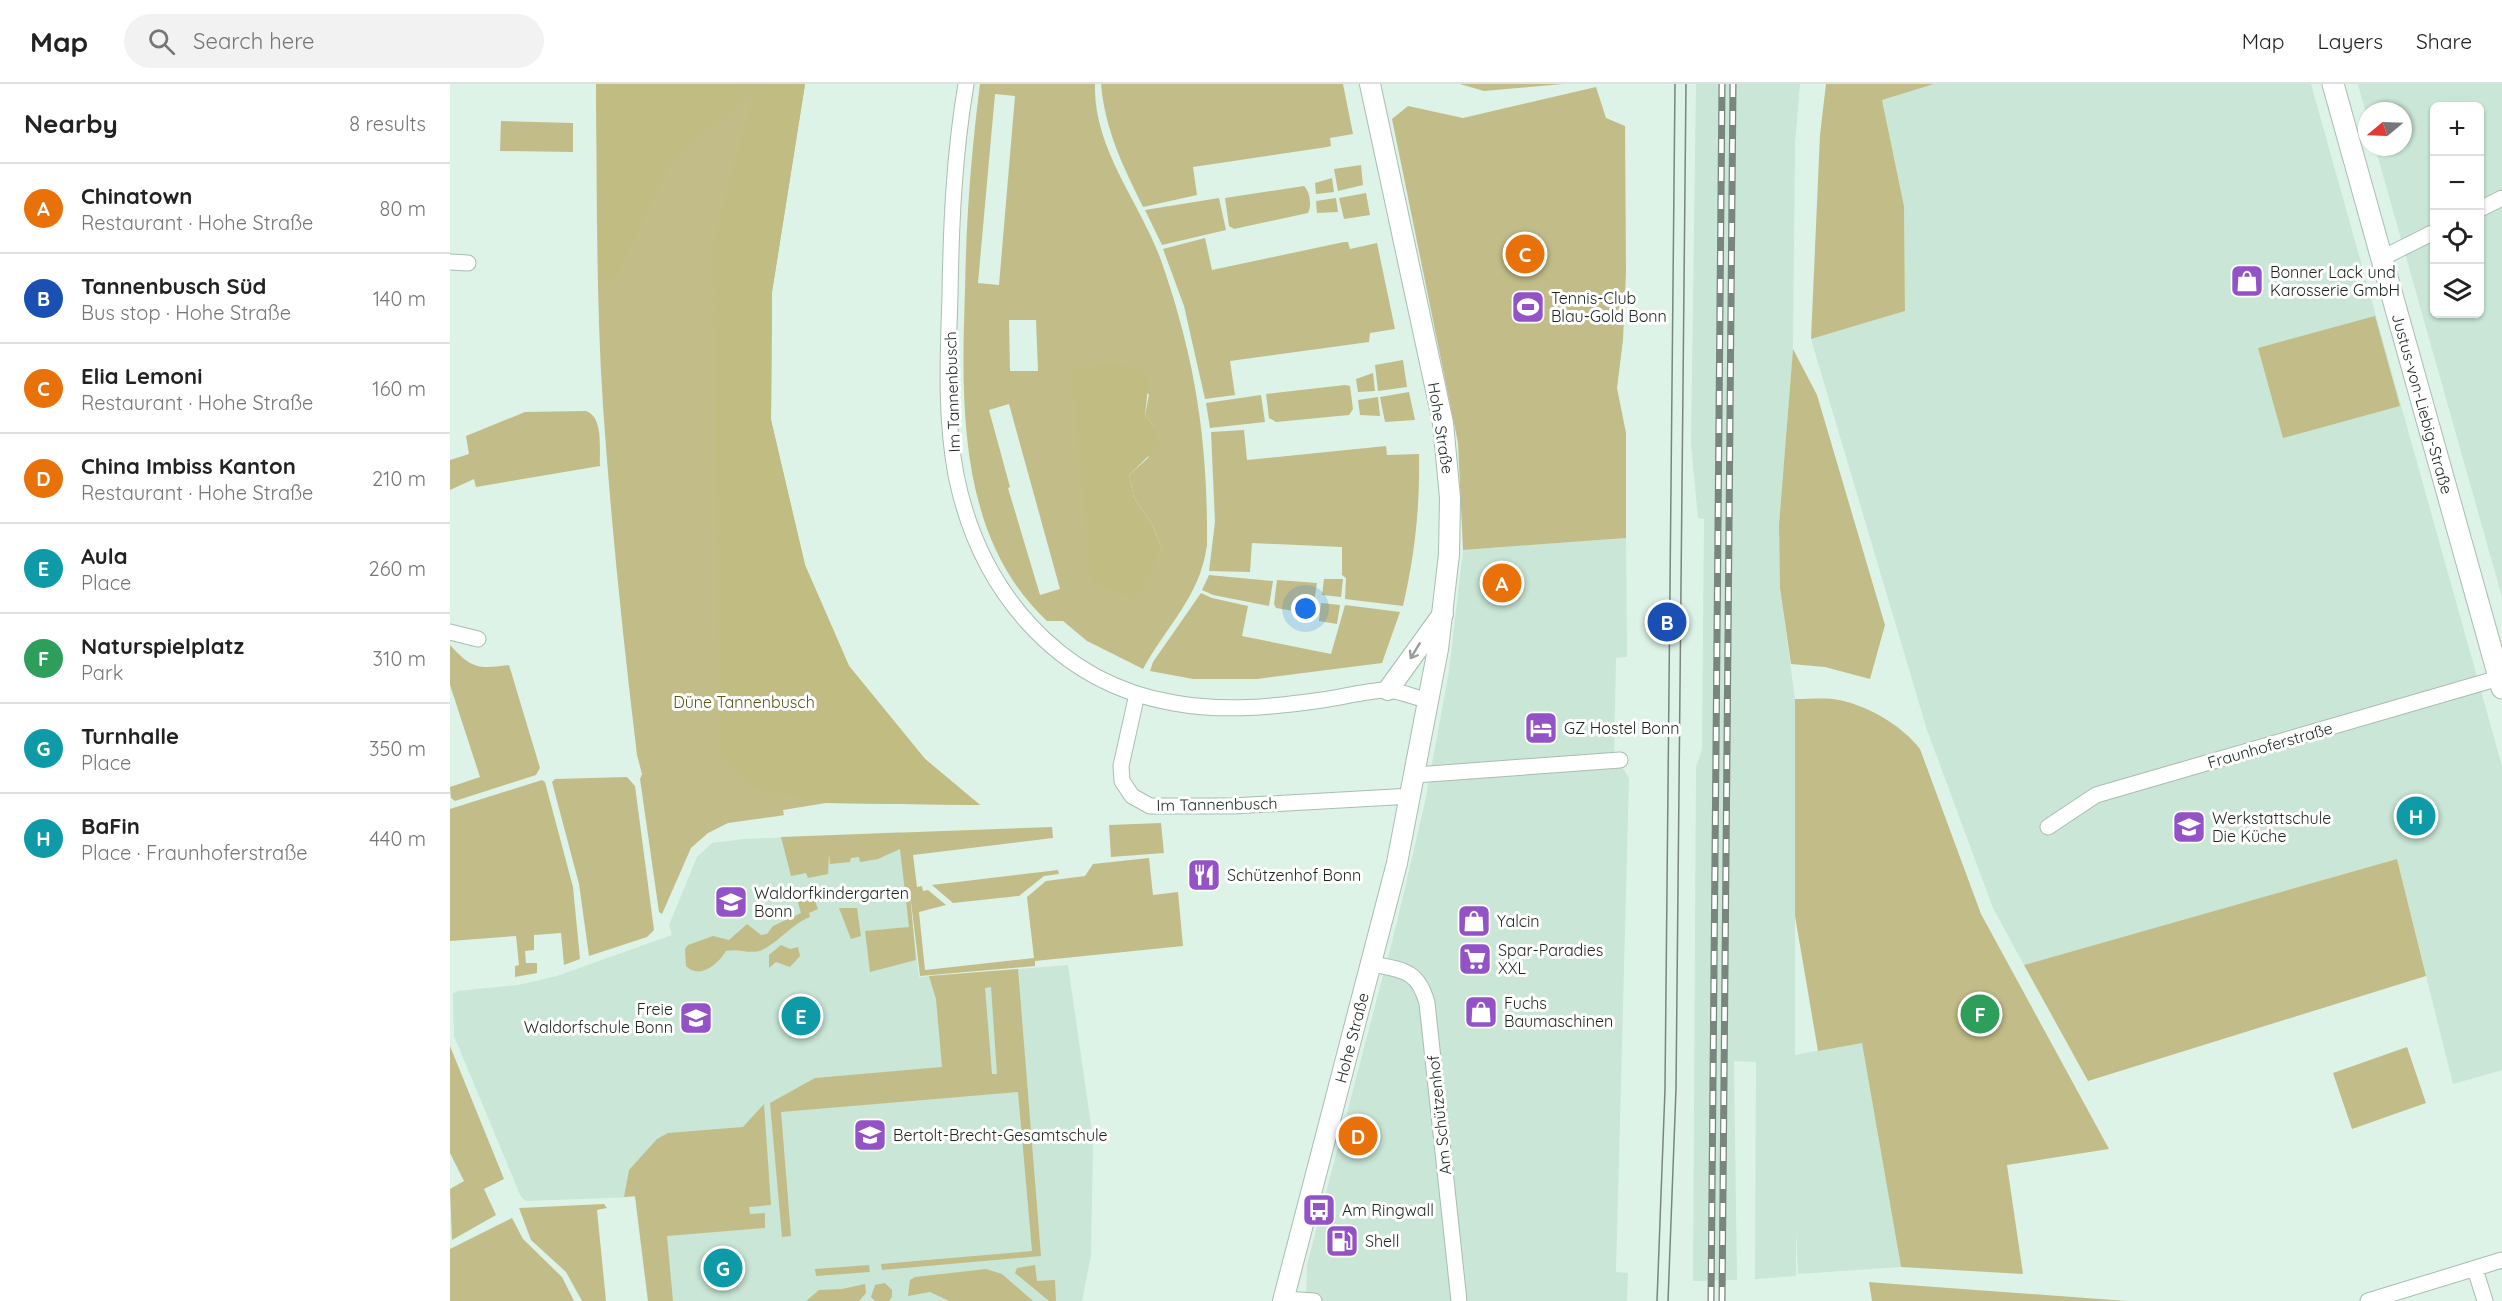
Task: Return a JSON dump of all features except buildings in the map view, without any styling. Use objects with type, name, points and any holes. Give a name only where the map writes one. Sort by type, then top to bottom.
[{"type":"main road","name":"Justus-von-Liebig-Straße","points":[[2333,84],[2501,683]]},
{"type":"street","name":"Im Tannenbusch","points":[[966,84],[955,167],[951,244],[950,403],[957,475],[971,525],[987,564],[1019,616],[1050,645],[1080,668],[1137,694],[1173,703],[1242,708],[1275,707],[1388,690],[1429,701]]},
{"type":"street","name":"Hohe Straße","points":[[1283,1300],[1372,964],[1412,796],[1443,614],[1449,554],[1449,462],[1435,386],[1370,84]]},
{"type":"street","points":[[2484,207],[2502,198]]},
{"type":"street","points":[[2382,258],[2430,234]]},
{"type":"street","points":[[450,262],[468,263]]},
{"type":"street","points":[[1388,690],[1443,614]]},
{"type":"street","points":[[450,632],[478,639]]},
{"type":"street","name":"Fraunhoferstraße","points":[[2048,827],[2096,795],[2501,683]]},
{"type":"street","name":"Im Tannenbusch","points":[[1137,694],[1120,766],[1122,781],[1132,796],[1150,806],[1233,806],[1412,796]]},
{"type":"street","points":[[1415,775],[1620,760]]},
{"type":"street","name":"Am Schützenhof","points":[[1372,964],[1400,970],[1416,977],[1423,987],[1427,1003],[1459,1301]]},
{"type":"street","points":[[2368,1301],[2502,1260]]},
{"type":"street","points":[[2475,1269],[2484,1301]]},
{"type":"street","points":[[1283,1300],[1314,1301]]},
{"type":"shaded area","points":[[1696,84],[1800,84],[1795,143],[1793,349],[1779,525],[1780,588],[1795,699],[1795,1055],[1862,1042],[1901,1267],[1798,1274],[1796,1227],[1796,1276],[1755,1279],[1756,1062],[1734,1061],[1737,1280],[1693,1281],[1696,767],[1702,749],[1704,519],[1698,518],[1691,445]]},
{"type":"shaded area","points":[[1934,84],[2311,84],[2502,766],[2502,1070],[2453,1084],[2397,859],[2024,965],[1993,908],[1927,730],[1811,339],[1905,311],[1904,206],[1882,100]]},
{"type":"shaded area","points":[[2358,84],[2502,84],[2502,597],[2378,156],[2412,156],[2412,102],[2363,102]]},
{"type":"shaded area","points":[[1626,538],[1627,657],[1616,658],[1614,755],[1629,778],[1616,1272],[1628,1273],[1627,1301],[1306,1301],[1307,1265],[1396,926],[1425,802],[1449,671],[1463,550]]},
{"type":"shaded area","points":[[902,832],[919,977],[1068,965],[1093,1139],[1091,1255],[1082,1301],[648,1301],[635,1197],[526,1201],[521,1197],[454,1036],[453,994],[458,991],[518,985],[557,976],[672,935],[669,925],[697,857],[712,843],[744,839]]},
{"type":"green space","name":"Düne Tannenbusch","points":[[596,84],[805,84],[772,292],[771,420],[805,565],[849,666],[925,759],[980,805],[826,803],[783,810],[784,815],[728,823],[708,833],[691,848],[662,914],[659,912],[640,779],[642,774],[637,755],[606,450],[598,286]]},
{"type":"green space","points":[[596,84],[805,84],[772,292],[771,420],[805,565],[849,666],[925,759],[980,805],[826,803],[750,787],[720,758],[713,242],[754,89],[671,163],[616,277],[599,284]]},
{"type":"green space","points":[[980,84],[1095,84],[1097,109],[1110,155],[1154,243],[1174,301],[1192,370],[1198,404],[1205,472],[1207,545],[1203,563],[1190,595],[1143,669],[1087,641],[1063,621],[1047,621],[1018,588],[996,550],[981,510],[971,467],[964,379],[966,240]],"holes":[[[995,94],[1015,96],[999,285],[978,283]],[[1009,320],[1036,320],[1038,371],[1010,371]],[[1071,371],[1149,394],[1145,416],[1155,427],[1148,458],[1129,475],[1134,498],[1152,524],[1162,549],[1151,567]],[[1009,404],[1060,589],[1040,595],[1008,488],[1010,487],[989,410]]]},
{"type":"green space","points":[[1101,84],[1343,84],[1353,134],[1330,138],[1331,146],[1327,147],[1193,167],[1197,195],[1143,207],[1111,132],[1106,117]]},
{"type":"green space","points":[[1460,84],[1563,84],[1484,91]]},
{"type":"green space","points":[[1826,84],[1934,84],[1882,100],[1904,206],[1905,311],[1811,339],[1820,135]]},
{"type":"green space","name":"Tennis-Club Blau-Gold Bonn","points":[[1596,87],[1606,118],[1625,126],[1626,273],[1623,340],[1617,388],[1626,433],[1626,538],[1463,550],[1458,443],[1392,119],[1408,106],[1463,118]]},
{"type":"green space","points":[[501,121],[573,123],[573,152],[500,151]]},
{"type":"green space","points":[[1361,165],[1363,185],[1338,191],[1334,169]]},
{"type":"green space","points":[[1332,178],[1334,192],[1316,194],[1315,183]]},
{"type":"green space","points":[[1304,186],[1310,199],[1308,213],[1234,229],[1229,226],[1225,198]]},
{"type":"green space","points":[[1366,193],[1370,215],[1344,219],[1339,198]]},
{"type":"green space","points":[[1219,198],[1226,230],[1162,245],[1145,210]]},
{"type":"green space","points":[[1336,198],[1338,212],[1317,213],[1316,201]]},
{"type":"green space","points":[[1205,238],[1212,270],[1344,242],[1348,242],[1350,249],[1377,243],[1395,329],[1370,333],[1369,342],[1230,361],[1235,395],[1205,399],[1184,306],[1163,249]]},
{"type":"green space","points":[[2375,316],[2400,406],[2283,438],[2258,348]]},
{"type":"green space","points":[[1793,349],[1817,395],[1885,625],[1870,679],[1825,667],[1791,664],[1780,588],[1779,525]]},
{"type":"green space","points":[[1403,360],[1407,387],[1378,391],[1375,365]]},
{"type":"green space","points":[[1104,363],[1138,367],[1149,378],[1145,416],[1155,427],[1160,445],[1129,475],[1134,498],[1152,524],[1162,549],[1136,599],[1091,583],[1071,371]]},
{"type":"green space","points":[[1373,373],[1375,391],[1358,392],[1356,379]]},
{"type":"green space","points":[[1350,386],[1353,409],[1349,415],[1276,422],[1269,418],[1266,394]]},
{"type":"green space","points":[[1409,392],[1415,420],[1385,422],[1380,397]]},
{"type":"green space","points":[[1261,395],[1265,422],[1210,428],[1206,403]]},
{"type":"green space","points":[[1378,397],[1380,416],[1360,415],[1358,400]]},
{"type":"green space","points":[[586,411],[592,414],[598,427],[600,466],[476,487],[474,479],[450,490],[450,460],[469,454],[466,436],[525,412]]},
{"type":"green space","points":[[1244,430],[1247,460],[1386,446],[1387,455],[1419,454],[1416,530],[1403,606],[1345,599],[1346,578],[1342,575],[1342,547],[1252,543],[1250,572],[1209,571],[1215,522],[1211,432]]},
{"type":"green space","points":[[1209,575],[1273,581],[1269,606],[1213,595],[1202,590]]},
{"type":"green space","points":[[1324,579],[1343,579],[1341,597],[1322,595]]},
{"type":"green space","points":[[1277,580],[1317,583],[1312,614],[1276,608],[1274,604]]},
{"type":"green space","points":[[1201,593],[1212,598],[1248,606],[1242,636],[1331,654],[1345,605],[1400,612],[1382,663],[1257,679],[1193,679],[1150,671],[1153,662]]},
{"type":"green space","points":[[1321,603],[1340,605],[1337,624],[1319,621]]},
{"type":"green space","points":[[450,645],[464,659],[476,666],[509,665],[540,768],[536,775],[455,801],[451,798],[450,787],[480,777],[450,685]]},
{"type":"green space","points":[[1795,699],[1833,699],[1857,705],[1893,724],[1920,749],[1981,914],[2109,1149],[2007,1165],[2023,1274],[1901,1267],[1862,1043],[1818,1051],[1795,916]]},
{"type":"green space","points":[[627,777],[635,786],[654,930],[647,937],[589,956],[579,884],[552,782],[555,779]]},
{"type":"green space","points":[[542,780],[545,782],[573,887],[580,959],[564,965],[561,933],[534,935],[534,950],[525,951],[526,963],[537,963],[537,973],[515,977],[515,966],[519,965],[516,936],[450,941],[450,809]]},
{"type":"green space","points":[[1161,823],[1164,853],[1111,857],[1109,825]]},
{"type":"green space","points":[[1052,827],[1053,838],[913,855],[917,887],[922,886],[923,891],[928,890],[946,905],[919,912],[925,970],[1034,958],[1027,897],[1046,881],[1085,876],[1093,864],[1149,858],[1153,895],[1178,892],[1183,946],[1035,961],[1035,966],[920,976],[910,894],[916,960],[870,972],[865,931],[909,927],[900,849],[878,859],[860,862],[859,857],[851,858],[850,862],[830,864],[829,854],[828,874],[808,878],[806,873],[791,876],[781,837]]},
{"type":"green space","points":[[2397,859],[2426,976],[2088,1081],[2024,965]]},
{"type":"green space","points":[[1058,870],[1059,874],[1044,876],[1019,896],[953,903],[932,885]]},
{"type":"green space","points":[[810,888],[818,909],[809,913],[810,917],[797,924],[778,940],[755,952],[726,951],[714,965],[703,971],[691,970],[686,966],[685,949],[688,945],[713,936],[729,940],[747,924],[761,935],[767,934],[773,926],[801,913],[795,892]]},
{"type":"green space","points":[[839,908],[857,908],[861,936],[851,939]]},
{"type":"green space","points":[[781,945],[790,949],[798,947],[800,956],[790,967],[776,962],[769,968],[769,955]]},
{"type":"green space","points":[[1018,969],[1041,1256],[882,1270],[881,1264],[1032,1251],[1018,1092],[781,1112],[791,1236],[782,1237],[770,1103],[815,1078],[942,1067],[936,999],[929,976]],"holes":[[[991,987],[997,1074],[992,1074],[985,988]]]},
{"type":"green space","points":[[450,1046],[504,1179],[484,1189],[496,1215],[452,1240],[450,1189],[464,1181],[450,1153]]},
{"type":"green space","points":[[2407,1047],[2426,1103],[2352,1129],[2333,1073]]},
{"type":"green space","points":[[764,1104],[771,1205],[749,1207],[750,1214],[765,1213],[765,1228],[667,1236],[673,1301],[648,1301],[635,1196],[624,1197],[629,1170],[657,1139],[668,1133],[743,1127]]},
{"type":"green space","points":[[604,1204],[607,1208],[597,1210],[606,1301],[582,1301],[566,1272],[531,1240],[519,1208]]},
{"type":"green space","points":[[512,1218],[523,1239],[562,1277],[574,1301],[450,1301],[450,1249]]},
{"type":"green space","points":[[869,1265],[870,1272],[816,1276],[815,1269]]},
{"type":"green space","points":[[1035,1265],[1037,1281],[1055,1280],[1056,1301],[1049,1301],[1015,1273],[1017,1268]]},
{"type":"green space","points":[[986,1269],[1002,1274],[1033,1301],[949,1301],[930,1292],[908,1296],[910,1280],[915,1277]]},
{"type":"green space","points":[[1869,1282],[1881,1283],[2127,1301],[1872,1301]]},
{"type":"green space","points":[[885,1283],[892,1290],[892,1297],[889,1301],[875,1301],[871,1297],[875,1285]]},
{"type":"green space","points":[[865,1284],[866,1293],[859,1301],[806,1301],[819,1290],[842,1289]]},
{"type":"tram line","points":[[1657,1301],[1665,1089],[1675,84]]},
{"type":"tram line","points":[[1668,1301],[1676,1089],[1686,84]]},
{"type":"railway","points":[[1711,1301],[1722,84]]},
{"type":"railway","points":[[1722,1301],[1733,84]]},
{"type":"place","name":"Elia Lemoni","points":[[1525,254]]},
{"type":"place","name":"Bonner Lack und Karosserie GmbH","points":[[2247,281]]},
{"type":"place","name":"Tennis-Club Blau-Gold Bonn","points":[[1528,307]]},
{"type":"place","name":"Chinatown","points":[[1502,583]]},
{"type":"place","name":"Tannenbusch Süd","points":[[1667,622]]},
{"type":"place","name":"GZ Hostel Bonn","points":[[1541,728]]},
{"type":"place","name":"BaFin","points":[[2416,816]]},
{"type":"place","name":"Werkstattschule Die Küche","points":[[2189,827]]},
{"type":"place","name":"Schützenhof Bonn","points":[[1204,875]]},
{"type":"place","name":"Waldorfkindergarten Bonn","points":[[731,902]]},
{"type":"place","name":"Yalcin","points":[[1474,921]]},
{"type":"place","name":"Spar-Paradies XXL","points":[[1475,959]]},
{"type":"place","name":"Fuchs Baumaschinen","points":[[1481,1012]]},
{"type":"place","name":"Naturspielplatz","points":[[1980,1014]]},
{"type":"place","name":"Aula","points":[[801,1016]]},
{"type":"place","name":"Freie Waldorfschule Bonn","points":[[696,1018]]},
{"type":"place","name":"Bertolt-Brecht-Gesamtschule","points":[[870,1135]]},
{"type":"place","name":"China Imbiss Kanton","points":[[1358,1136]]},
{"type":"place","name":"Am Ringwall","points":[[1319,1210]]},
{"type":"place","name":"Shell","points":[[1342,1241]]},
{"type":"place","name":"Turnhalle","points":[[723,1268]]}]
